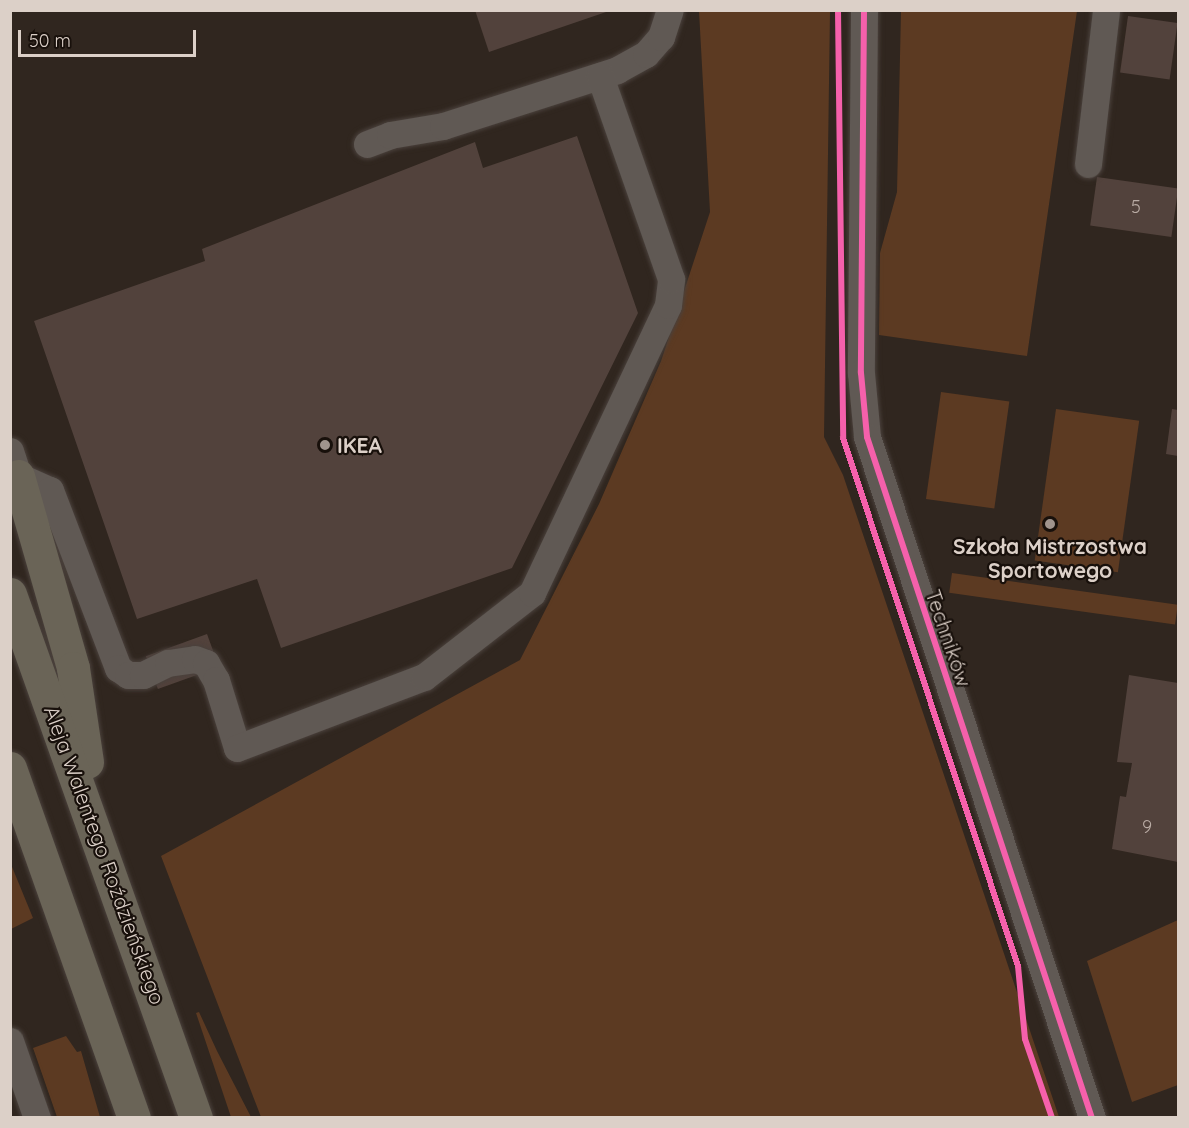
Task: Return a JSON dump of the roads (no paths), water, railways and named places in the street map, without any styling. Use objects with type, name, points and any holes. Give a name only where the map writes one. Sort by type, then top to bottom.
[{"type":"highway","points":[[14,464],[73,668],[98,835]]},
{"type":"highway","name":"Aleja Walentego Roździeńskiego","points":[[10,594],[98,835],[196,1118]]},
{"type":"highway","points":[[10,768],[134,1118]]},
{"type":"street","points":[[368,144],[390,135],[444,126],[600,76],[646,54],[661,37],[670,10]]},
{"type":"street","name":"Techników","points":[[864,10],[861,373],[867,437],[1092,1118]]},
{"type":"street","points":[[1088,164],[1106,10]]},
{"type":"street","points":[[14,464],[50,490],[118,668],[128,675],[143,675],[168,663],[195,659],[206,663],[216,680],[237,748],[424,677],[532,593],[668,305],[671,279],[600,76]]},
{"type":"street","points":[[10,1041],[37,1118]]},
{"type":"place","name":"IKEA","points":[[325,445]]},
{"type":"place","name":"Szkoła Mistrzostwa Sportowego","points":[[1050,524]]}]
